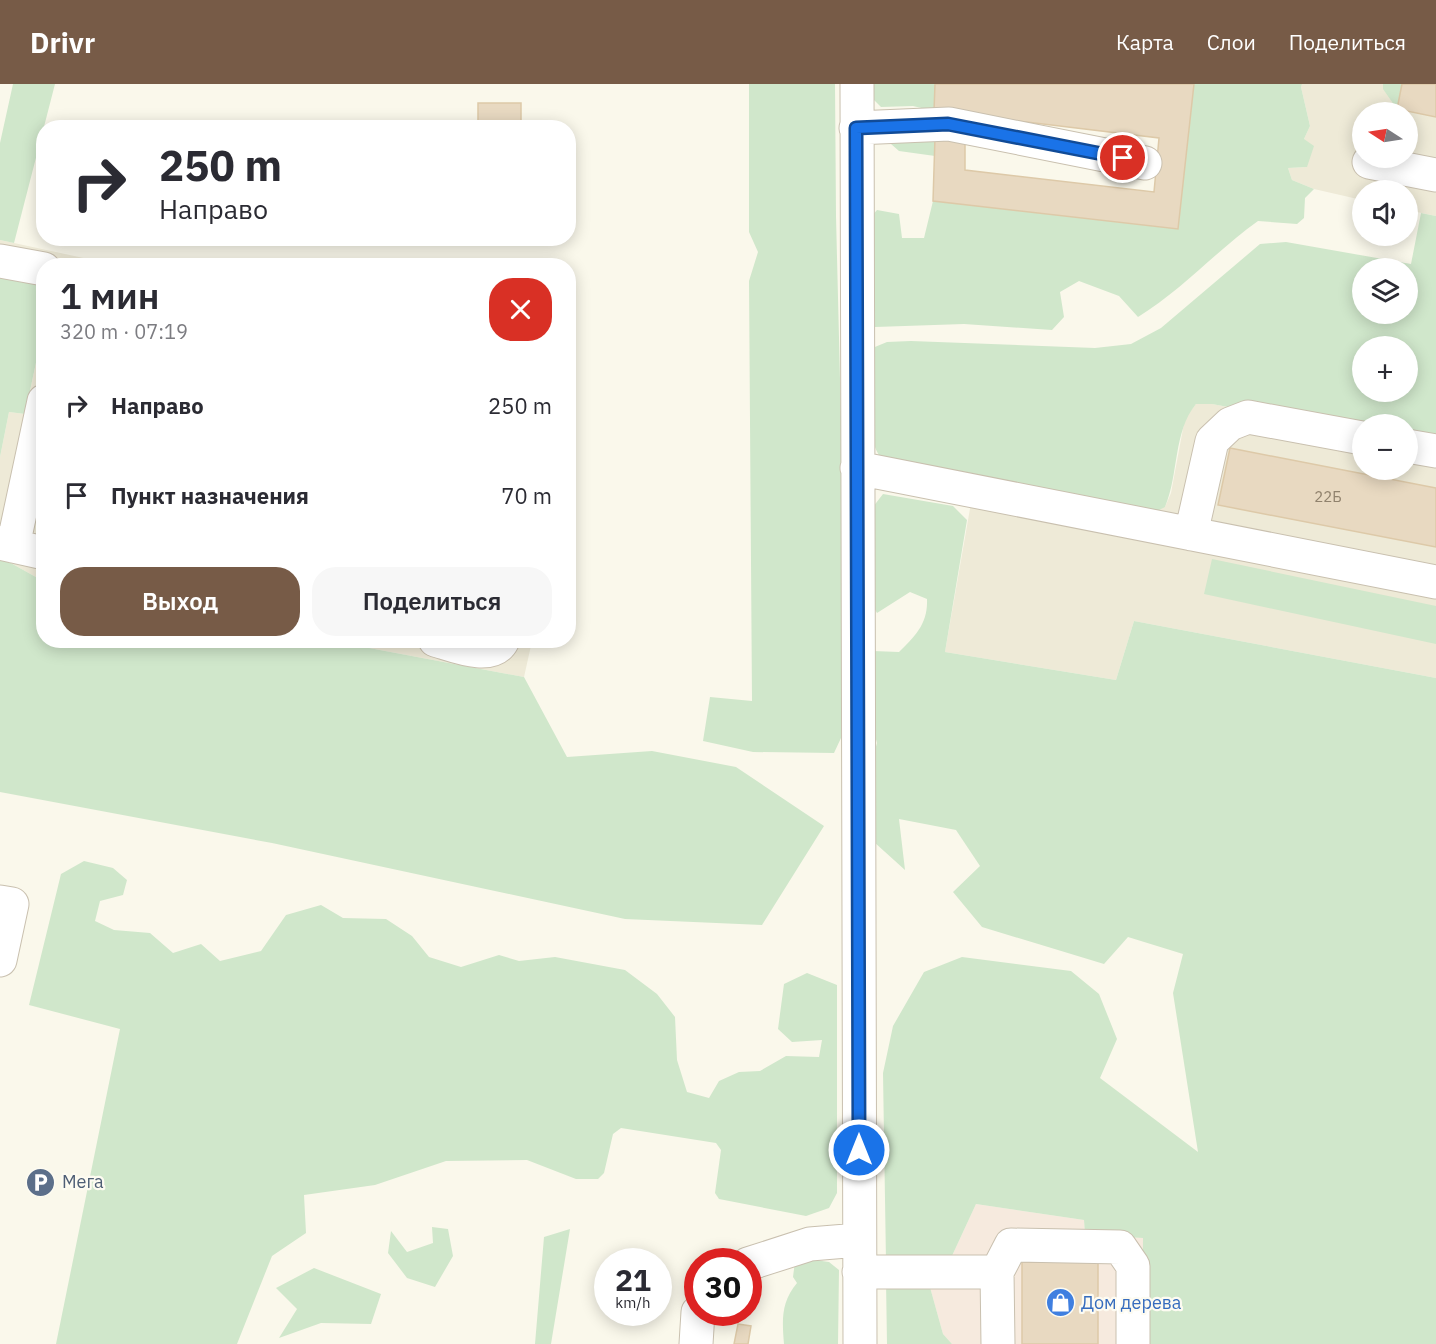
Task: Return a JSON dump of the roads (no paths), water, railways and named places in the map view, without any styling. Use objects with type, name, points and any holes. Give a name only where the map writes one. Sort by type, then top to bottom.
[{"type":"street","points":[[857,84],[860,1344]]},
{"type":"street","points":[[856,128],[948,124],[1145,163]]},
{"type":"street","points":[[1400,168],[1436,175]]},
{"type":"street","points":[[0,261],[36,268]]},
{"type":"street","points":[[1191,534],[1212,441],[1230,424],[1248,417],[1352,436]]},
{"type":"street","points":[[19,547],[36,448]]},
{"type":"street","points":[[1418,448],[1436,451]]},
{"type":"street","points":[[857,468],[1436,582]]},
{"type":"street","points":[[470,648],[487,652],[496,648]]},
{"type":"street","points":[[0,902],[12,904],[0,960]]},
{"type":"street","points":[[762,1259],[810,1244],[859,1240]]},
{"type":"street","points":[[998,1344],[997,1272],[1011,1245],[1120,1247],[1133,1266],[1133,1344]]},
{"type":"street","points":[[859,1272],[997,1272]]},
{"type":"street","points":[[696,1344],[697,1326]]},
{"type":"place","name":"Мега","points":[[41,1182]]},
{"type":"place","name":"Дом дерева","points":[[1060,1303]]}]
